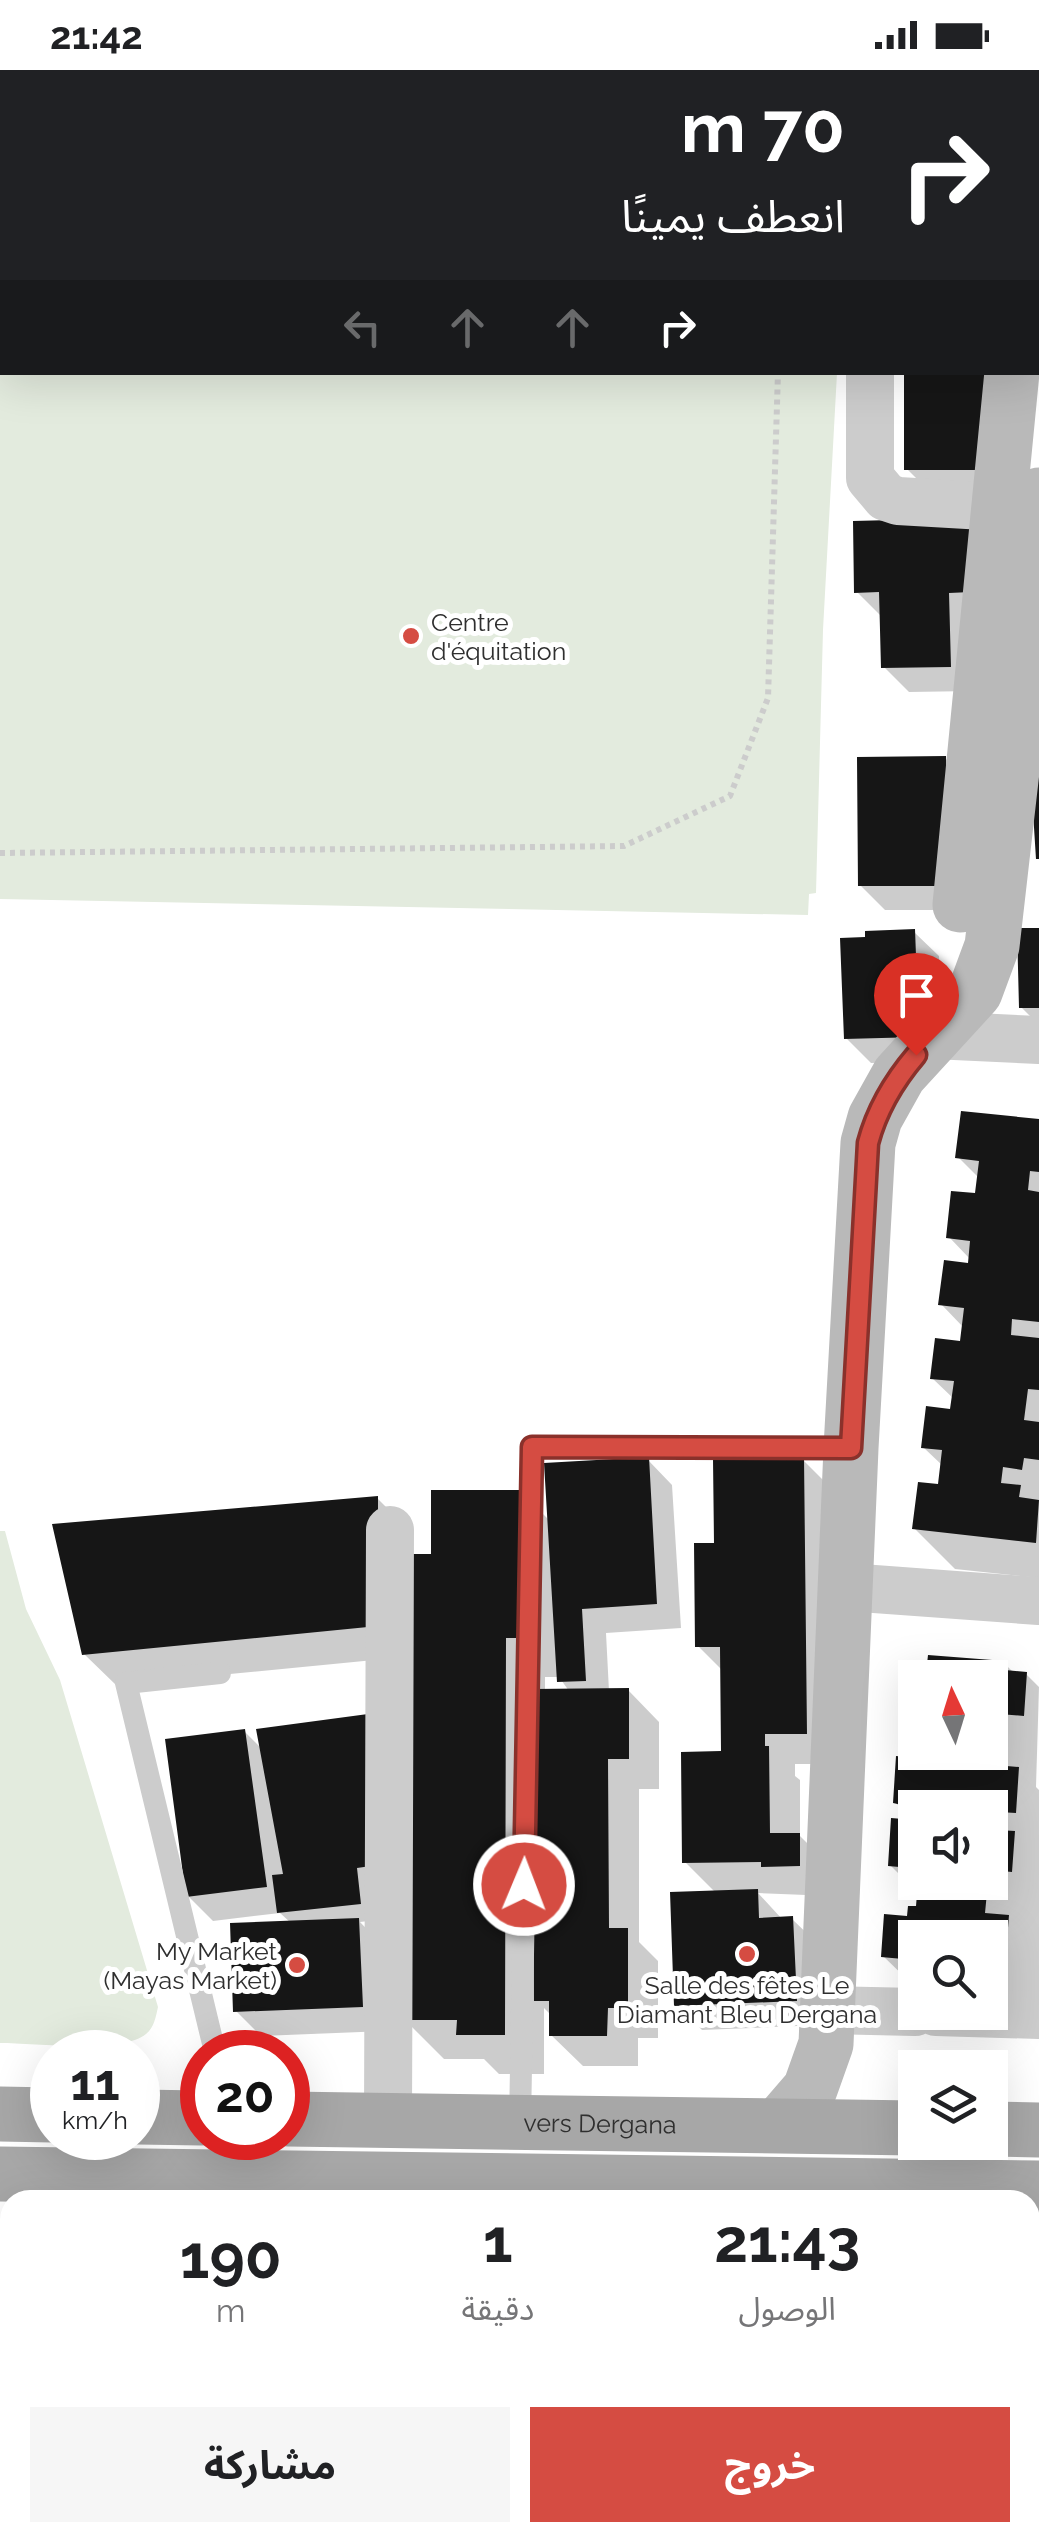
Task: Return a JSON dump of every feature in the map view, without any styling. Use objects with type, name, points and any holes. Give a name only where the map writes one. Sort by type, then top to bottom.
[{"type":"main road","points":[[0,2114],[30,2115]]},
{"type":"main road","name":"vers Dergana","points":[[310,2119],[893,2127]]},
{"type":"main road","points":[[1008,2129],[1039,2130]]},
{"type":"main road","points":[[0,2174],[645,2190]]},
{"type":"main road","points":[[870,2190],[1039,2188]]},
{"type":"street","points":[[870,375],[869,466],[876,489],[898,501],[1025,504]]},
{"type":"street","points":[[779,2125],[810,2089],[826,2027],[868,1143],[874,1118],[898,1075],[975,992],[992,946],[1030,700],[1025,504],[1012,375]]},
{"type":"street","points":[[933,1035],[950,983],[957,943],[1025,504]]},
{"type":"street","points":[[933,1035],[1039,1040]]},
{"type":"street","points":[[388,2120],[390,1530]]},
{"type":"street","points":[[846,1587],[1039,1601]]},
{"type":"street","points":[[1008,2014],[1033,2015]]},
{"type":"street","points":[[826,2027],[898,2015]]},
{"type":"street","points":[[826,2027],[844,2088],[893,2127]]},
{"type":"street","points":[[392,2181],[423,2190]]},
{"type":"lane","points":[[520,2124],[532,1447],[851,1448]]},
{"type":"lane","points":[[210,2030],[126,1682],[220,1673]]},
{"type":"lane","points":[[1033,2015],[1039,1894]]},
{"type":"path","points":[[0,853],[624,846],[730,796],[768,698],[778,375]]},
{"type":"shaded area","name":"Centre d'équitation","points":[[0,375],[837,375],[823,630],[816,893],[809,894],[808,915],[0,899]]},
{"type":"shaded area","points":[[0,1531],[5,1531],[26,1609],[60,1680],[158,2007],[150,2030],[30,2030],[30,2044],[0,2043]]},
{"type":"building","points":[[904,375],[994,375],[994,470],[904,470]]},
{"type":"building","points":[[970,518],[971,592],[949,593],[951,667],[881,668],[879,592],[854,593],[853,521]]},
{"type":"building","points":[[1039,715],[1039,859],[1036,859],[1027,716]]},
{"type":"building","points":[[946,756],[947,886],[858,886],[857,757]]},
{"type":"building","points":[[1017,928],[1039,928],[1039,1008],[1019,1008]]},
{"type":"building","points":[[915,929],[919,1037],[844,1039],[840,938],[865,937],[865,931]]},
{"type":"building","points":[[961,1111],[1039,1119],[1039,1172],[1030,1171],[1028,1190],[1039,1192],[1039,1322],[1012,1319],[1011,1335],[1039,1338],[1039,1390],[1028,1389],[1024,1420],[1039,1422],[1039,1460],[1024,1458],[1022,1470],[1003,1467],[1001,1483],[1021,1485],[1019,1497],[1039,1500],[1036,1543],[912,1529],[918,1482],[938,1484],[942,1450],[921,1448],[926,1406],[950,1409],[954,1381],[930,1379],[935,1338],[960,1341],[964,1308],[938,1305],[944,1260],[968,1263],[970,1241],[946,1238],[951,1191],[975,1193],[979,1161],[955,1158]]},
{"type":"building","points":[[649,1457],[657,1604],[582,1609],[586,1681],[557,1682],[544,1463]]},
{"type":"building","points":[[804,1457],[807,1734],[765,1734],[765,1746],[769,1746],[770,1833],[800,1833],[800,1866],[761,1867],[761,1862],[682,1863],[681,1752],[721,1751],[720,1647],[695,1647],[694,1543],[714,1543],[713,1459]]},
{"type":"building","points":[[431,1490],[523,1490],[522,1638],[506,1638],[505,2035],[456,2035],[457,2020],[401,2020],[403,1554],[431,1554]]},
{"type":"building","points":[[378,1496],[378,1626],[82,1655],[52,1524]]},
{"type":"building","points":[[928,1655],[992,1660],[927,1660]]},
{"type":"building","points":[[1008,1670],[1027,1672],[1024,1716],[1008,1715]]},
{"type":"building","points":[[629,1688],[629,1759],[608,1759],[609,1928],[628,1928],[628,2008],[608,2008],[607,2036],[549,2036],[549,2001],[534,2001],[533,1689]]},
{"type":"building","points":[[368,1714],[371,1866],[357,1868],[361,1904],[277,1913],[272,1875],[283,1874],[256,1729]]},
{"type":"building","points":[[245,1729],[267,1887],[186,1897],[165,1739]]},
{"type":"building","points":[[896,1756],[898,1770],[1019,1767],[1016,1813],[1008,1813],[1008,1790],[898,1790],[898,1804],[893,1803]]},
{"type":"building","points":[[891,1818],[898,1819],[898,1867],[888,1866]]},
{"type":"building","points":[[1008,1831],[1015,1831],[1012,1872],[1008,1872]]},
{"type":"building","points":[[758,1889],[759,1918],[793,1916],[797,2001],[674,2006],[670,1892]]},
{"type":"building","points":[[916,1900],[986,1900],[985,1913],[1009,1915],[1008,1928],[1008,1920],[898,1920],[898,1959],[881,1957],[884,1914],[907,1916],[908,1906],[916,1906]]},
{"type":"building","name":"My Market (Mayas Market)","points":[[359,1918],[363,2007],[233,2012],[230,1923]]},
{"type":"place","name":"Centre d'équitation","points":[[411,636]]},
{"type":"place","name":"Salle des fêtes Le Diamant Bleu Dergana","points":[[747,1954]]},
{"type":"place","name":"My Market (Mayas Market)","points":[[297,1965]]},
{"type":"route","points":[[524,1885],[532,1447],[851,1448],[868,1143],[874,1118],[885,1097],[916,1055]]}]
